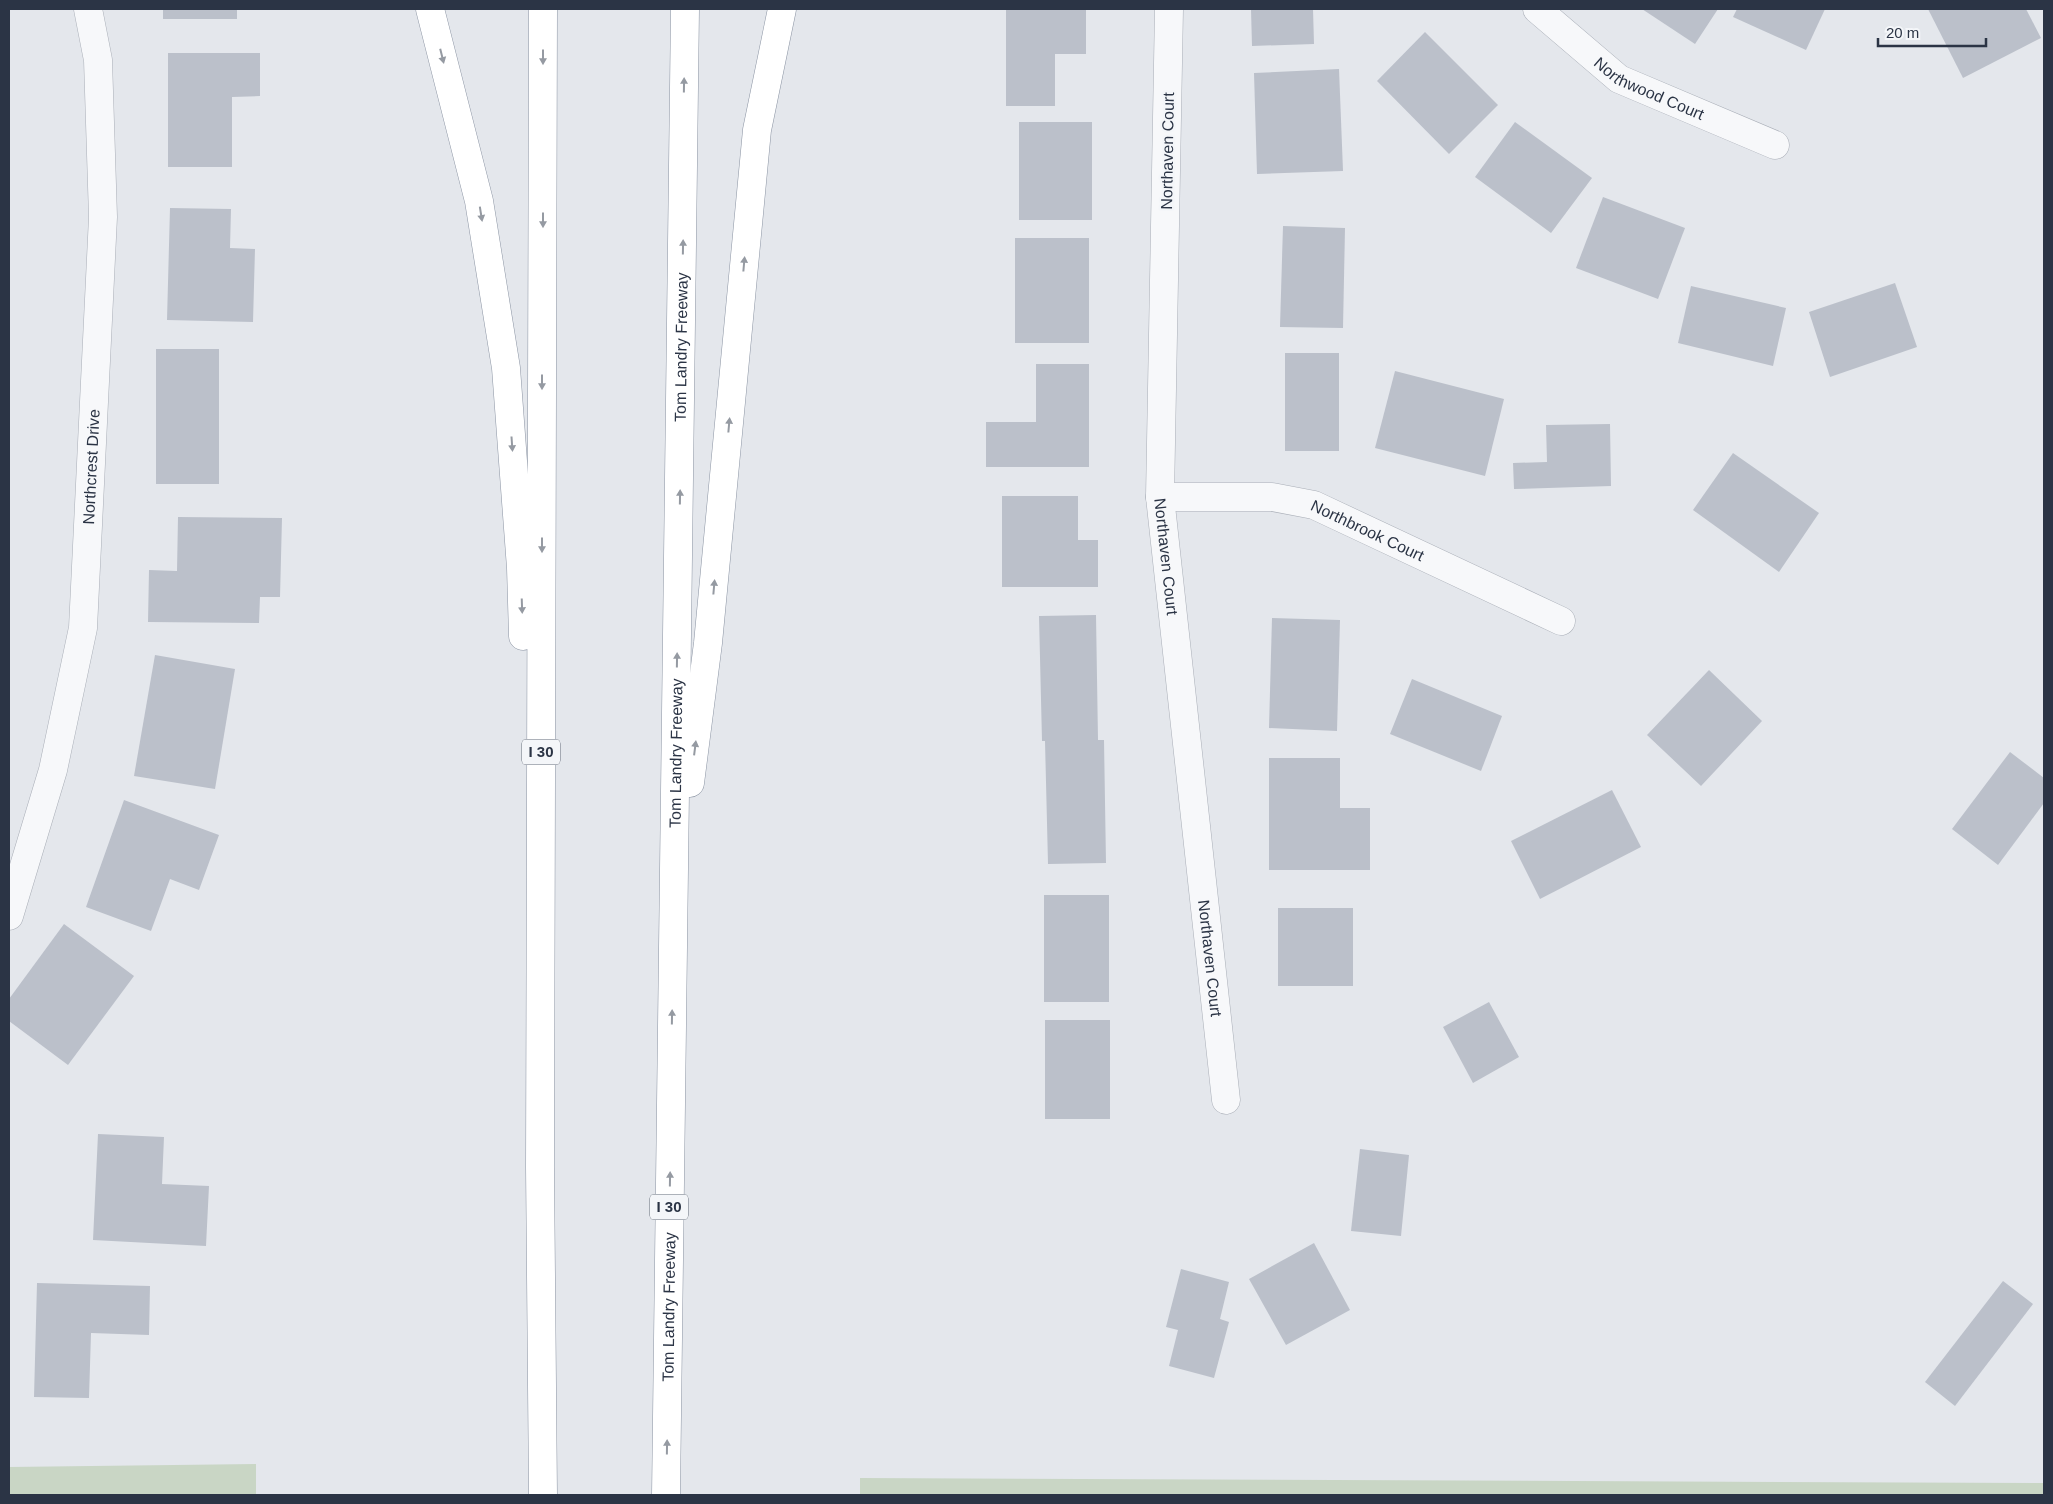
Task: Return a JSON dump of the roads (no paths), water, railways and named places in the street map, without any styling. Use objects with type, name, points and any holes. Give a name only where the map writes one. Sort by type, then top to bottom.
[{"type":"highway","points":[[430,9],[479,201],[506,368],[521,568],[540,1167]]},
{"type":"highway","name":"I 30","points":[[543,9],[540,1167],[543,1495]]},
{"type":"highway","name":"Tom Landry Freeway","points":[[666,1495],[680,519],[685,9]]},
{"type":"highway","points":[[673,918],[708,644],[757,130],[782,9]]},
{"type":"street","name":"Northcrest Drive","points":[[9,916],[53,770],[83,628],[103,217],[98,60],[88,9]]},
{"type":"street","name":"Northaven Court","points":[[1169,9],[1160,497],[1226,1100]]},
{"type":"street","name":"Northwood Court","points":[[1537,9],[1619,79],[1775,145]]},
{"type":"street","name":"Northbrook Court","points":[[1160,497],[1272,497],[1314,505],[1561,621]]}]
